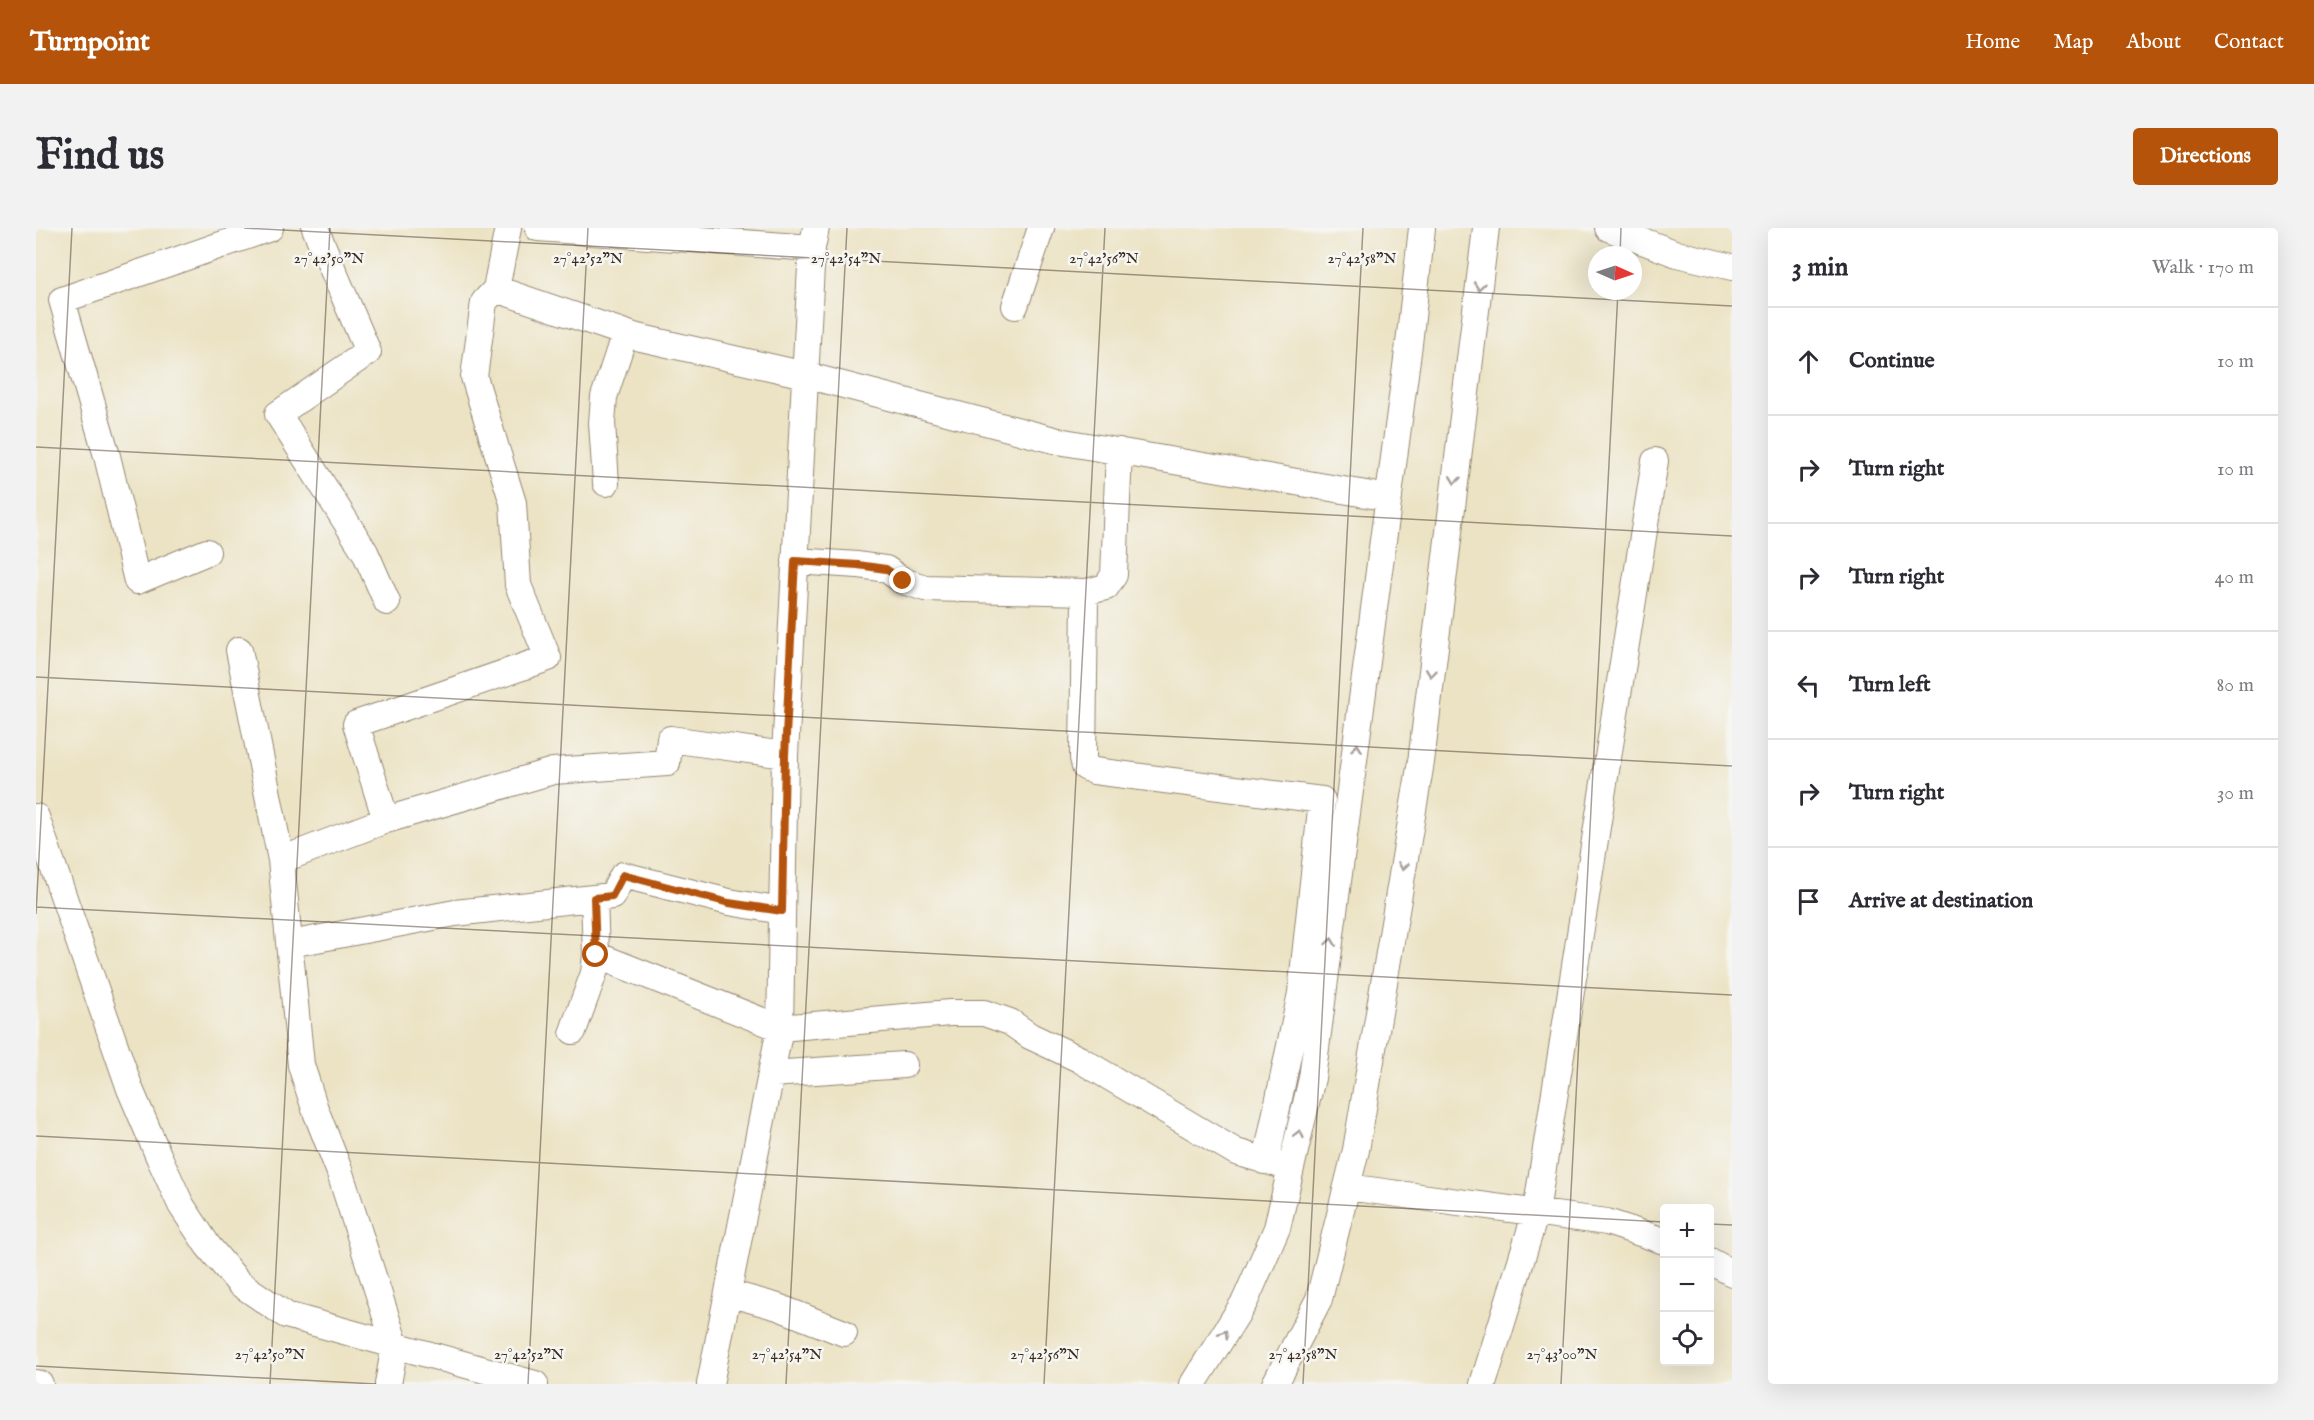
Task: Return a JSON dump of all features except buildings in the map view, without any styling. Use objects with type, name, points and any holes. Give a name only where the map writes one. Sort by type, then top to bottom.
[{"type":"street","points":[[207,552],[137,581],[107,456],[62,300],[270,228]]},
{"type":"street","points":[[315,228],[368,352],[278,414],[365,552],[387,602]]},
{"type":"street","points":[[386,820],[356,724],[548,658],[518,585],[513,503],[474,377],[484,302],[496,289],[508,228]]},
{"type":"street","points":[[538,228],[814,238],[785,755],[780,1028],[710,1384]]},
{"type":"street","points":[[1014,306],[1041,228]]},
{"type":"street","points":[[1192,1384],[1245,1301],[1277,1228],[1312,1078],[1389,498],[1422,228]]},
{"type":"street","points":[[1275,1384],[1318,1299],[1356,1150],[1421,762],[1486,228]]},
{"type":"street","points":[[1608,228],[1677,254],[1732,267]]},
{"type":"street","points":[[496,289],[626,333],[805,375],[1058,441],[1389,498]]},
{"type":"street","points":[[606,483],[602,423],[604,397],[626,333]]},
{"type":"street","points":[[795,561],[886,569],[903,581],[925,588],[1086,591],[1106,587],[1114,575],[1119,451]]},
{"type":"street","points":[[1483,1384],[1536,1212],[1655,461]]},
{"type":"street","points":[[1086,591],[1083,758],[1085,767],[1094,771],[1322,800],[1301,993],[1264,1161]]},
{"type":"street","points":[[239,650],[281,860],[301,1065],[315,1109],[339,1170],[395,1345],[388,1384]]},
{"type":"street","points":[[281,860],[386,820],[553,771],[667,763],[670,739],[785,755]]},
{"type":"street","points":[[36,817],[130,1089],[181,1205],[208,1246],[239,1283],[286,1315],[535,1384]]},
{"type":"street","points":[[290,944],[455,913],[612,896],[623,875],[729,903],[782,911]]},
{"type":"street","points":[[573,1031],[594,973],[596,955],[594,898]]},
{"type":"street","points":[[596,955],[780,1028],[950,1012],[984,1013],[1010,1022],[1030,1036],[1079,1059],[1236,1152],[1291,1168]]},
{"type":"street","points":[[771,1074],[904,1065]]},
{"type":"street","points":[[1347,1187],[1607,1222],[1660,1239]]},
{"type":"street","points":[[1714,1263],[1732,1273]]},
{"type":"street","points":[[728,1293],[778,1307],[844,1333]]},
{"type":"route","points":[[596,955],[594,898],[612,896],[623,875],[729,903],[782,911],[785,755],[795,561],[886,569],[903,581]]}]
